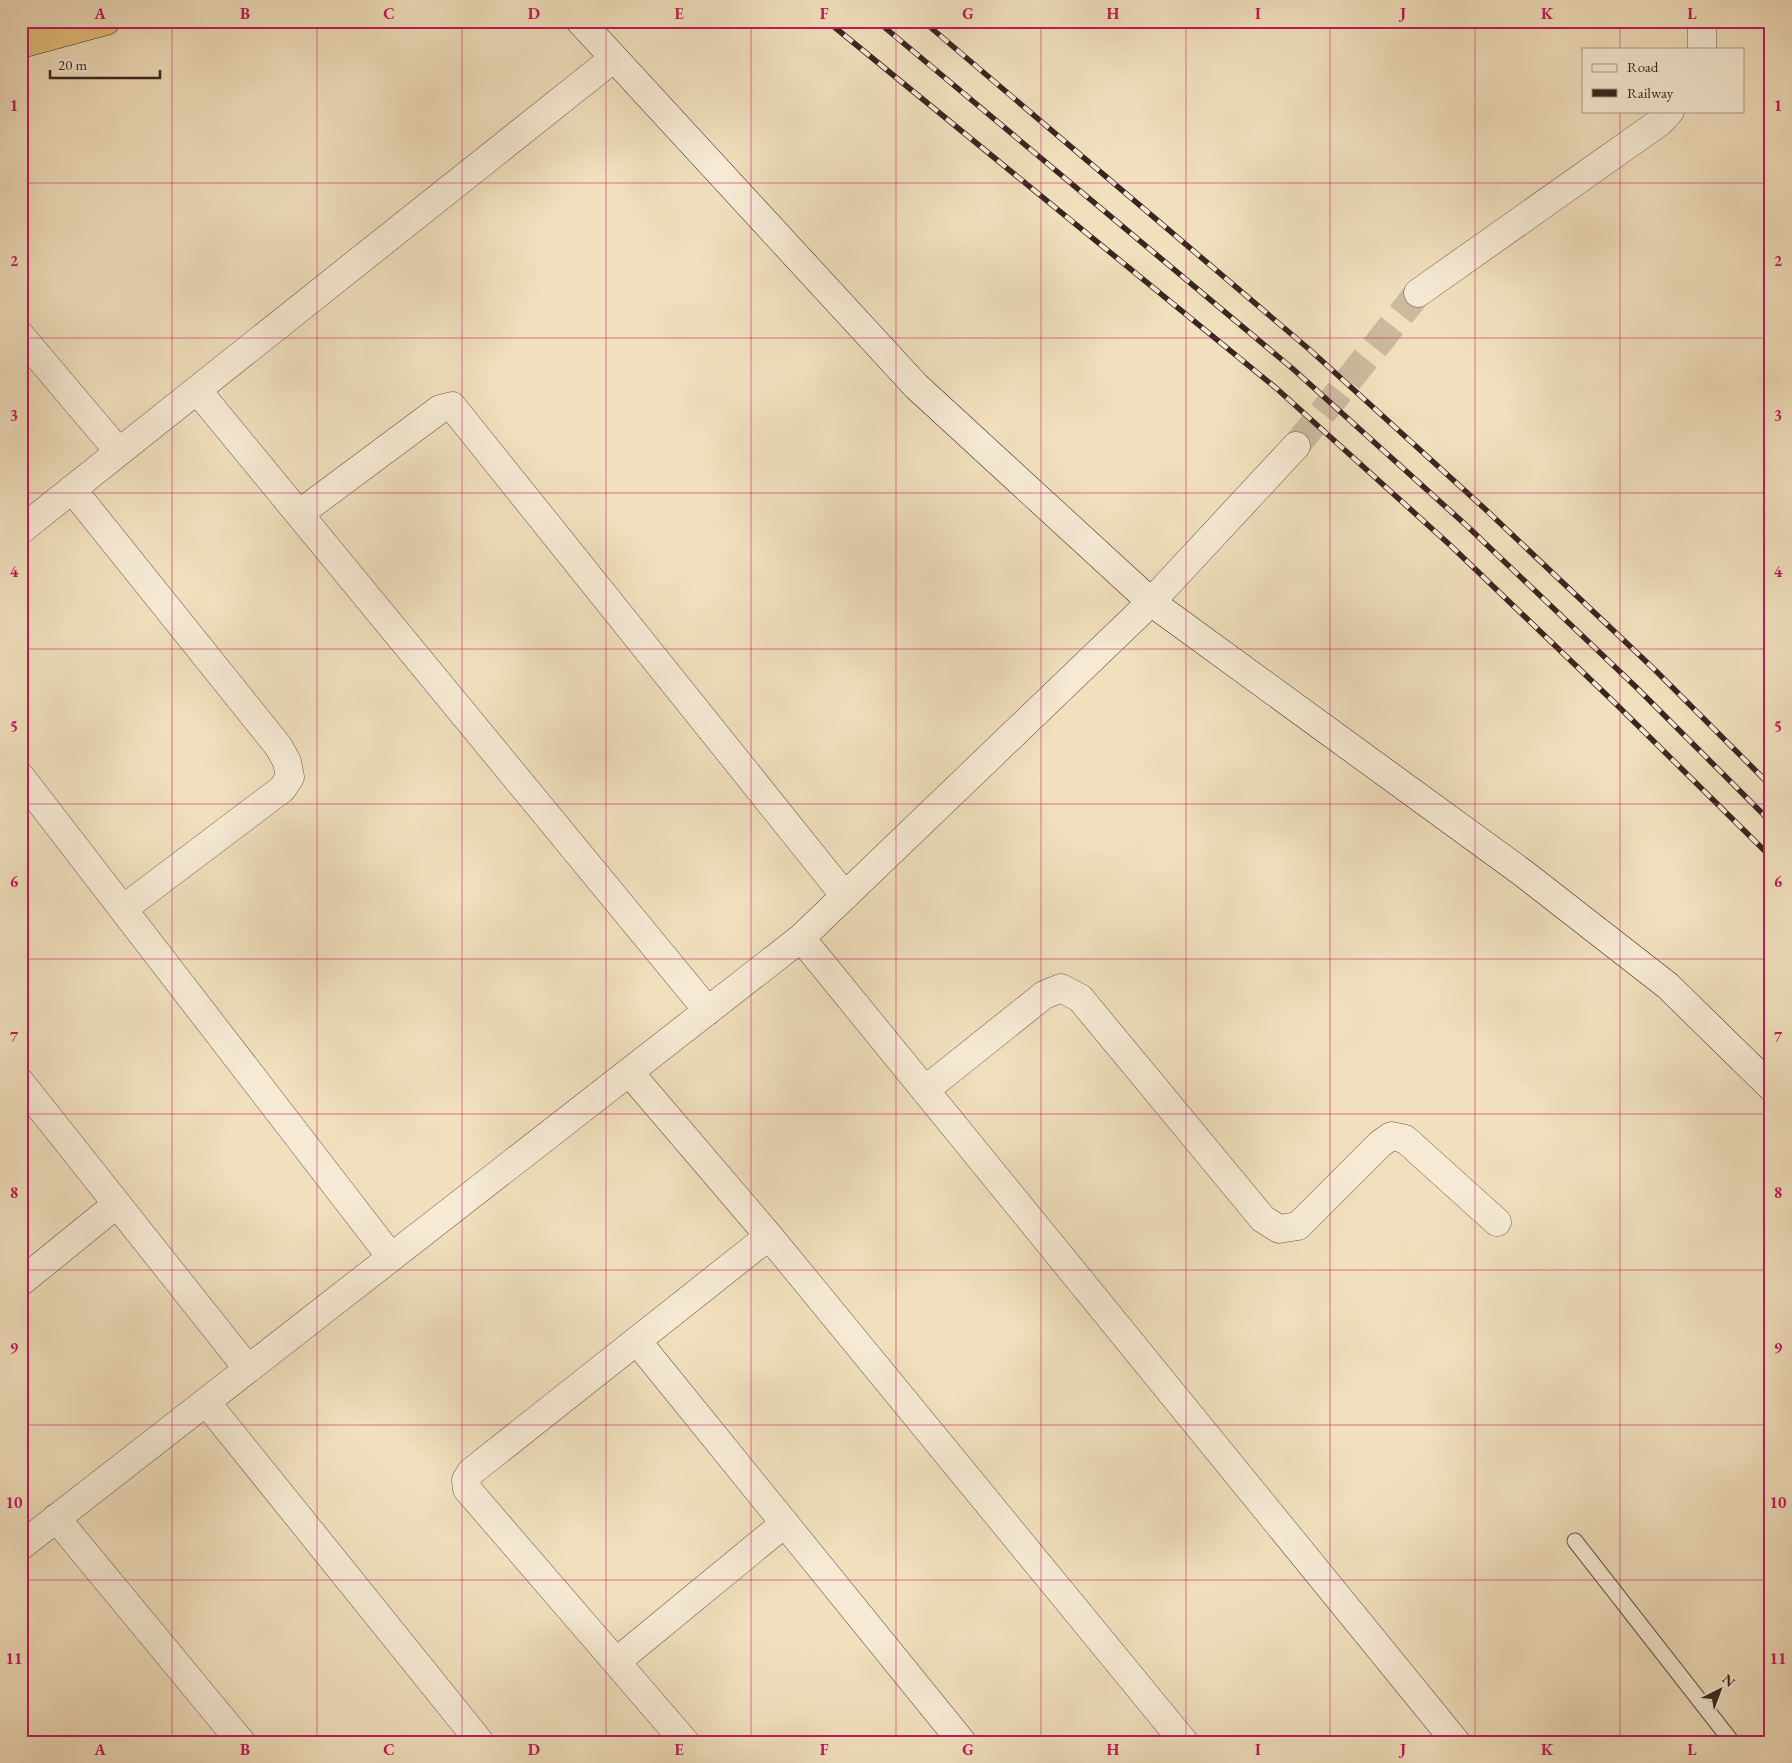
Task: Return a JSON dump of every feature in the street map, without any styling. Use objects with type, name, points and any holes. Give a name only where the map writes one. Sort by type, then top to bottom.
[{"type":"highway","points":[[21,44],[106,21]]},
{"type":"street","points":[[580,21],[916,386],[1151,602],[1523,873],[1668,986],[1771,1087]]},
{"type":"street","points":[[1702,21],[1702,48]]},
{"type":"street","points":[[21,530],[614,58]]},
{"type":"street","points":[[1418,293],[1660,122],[1669,112]]},
{"type":"street","points":[[21,336],[119,452]]},
{"type":"street","points":[[197,390],[708,1011]]},
{"type":"street","points":[[299,514],[440,409],[452,406],[845,896]]},
{"type":"street","points":[[21,1546],[801,938],[1151,602],[1296,446]]},
{"type":"street","points":[[72,489],[279,747],[287,762],[290,777],[282,789],[123,909]]},
{"type":"street","points":[[21,777],[392,1257]]},
{"type":"street","points":[[801,938],[1456,1742]]},
{"type":"street","points":[[925,1090],[1044,995],[1061,988],[1080,998],[1263,1219],[1279,1230],[1298,1226],[1380,1144],[1391,1136],[1405,1139],[1497,1222]]},
{"type":"street","points":[[629,1072],[768,1236],[1184,1742]]},
{"type":"street","points":[[21,1083],[248,1369]]},
{"type":"street","points":[[21,1282],[117,1204]]},
{"type":"street","points":[[685,1742],[467,1489],[466,1480],[471,1472],[768,1236]]},
{"type":"street","points":[[637,1341],[962,1742]]},
{"type":"street","points":[[206,1402],[480,1742]]},
{"type":"street","points":[[56,1518],[241,1742]]},
{"type":"street","points":[[616,1662],[785,1523]]},
{"type":"lane","points":[[1575,1541],[1732,1742]]},
{"type":"tunnel","points":[[1296,446],[1418,293]]},
{"type":"railway","points":[[827,21],[1276,388],[1450,545],[1618,706],[1771,857]]},
{"type":"railway","points":[[877,21],[1293,369],[1467,526],[1636,687],[1771,822]]},
{"type":"railway","points":[[923,21],[1310,350],[1484,508],[1654,669],[1771,786]]}]
